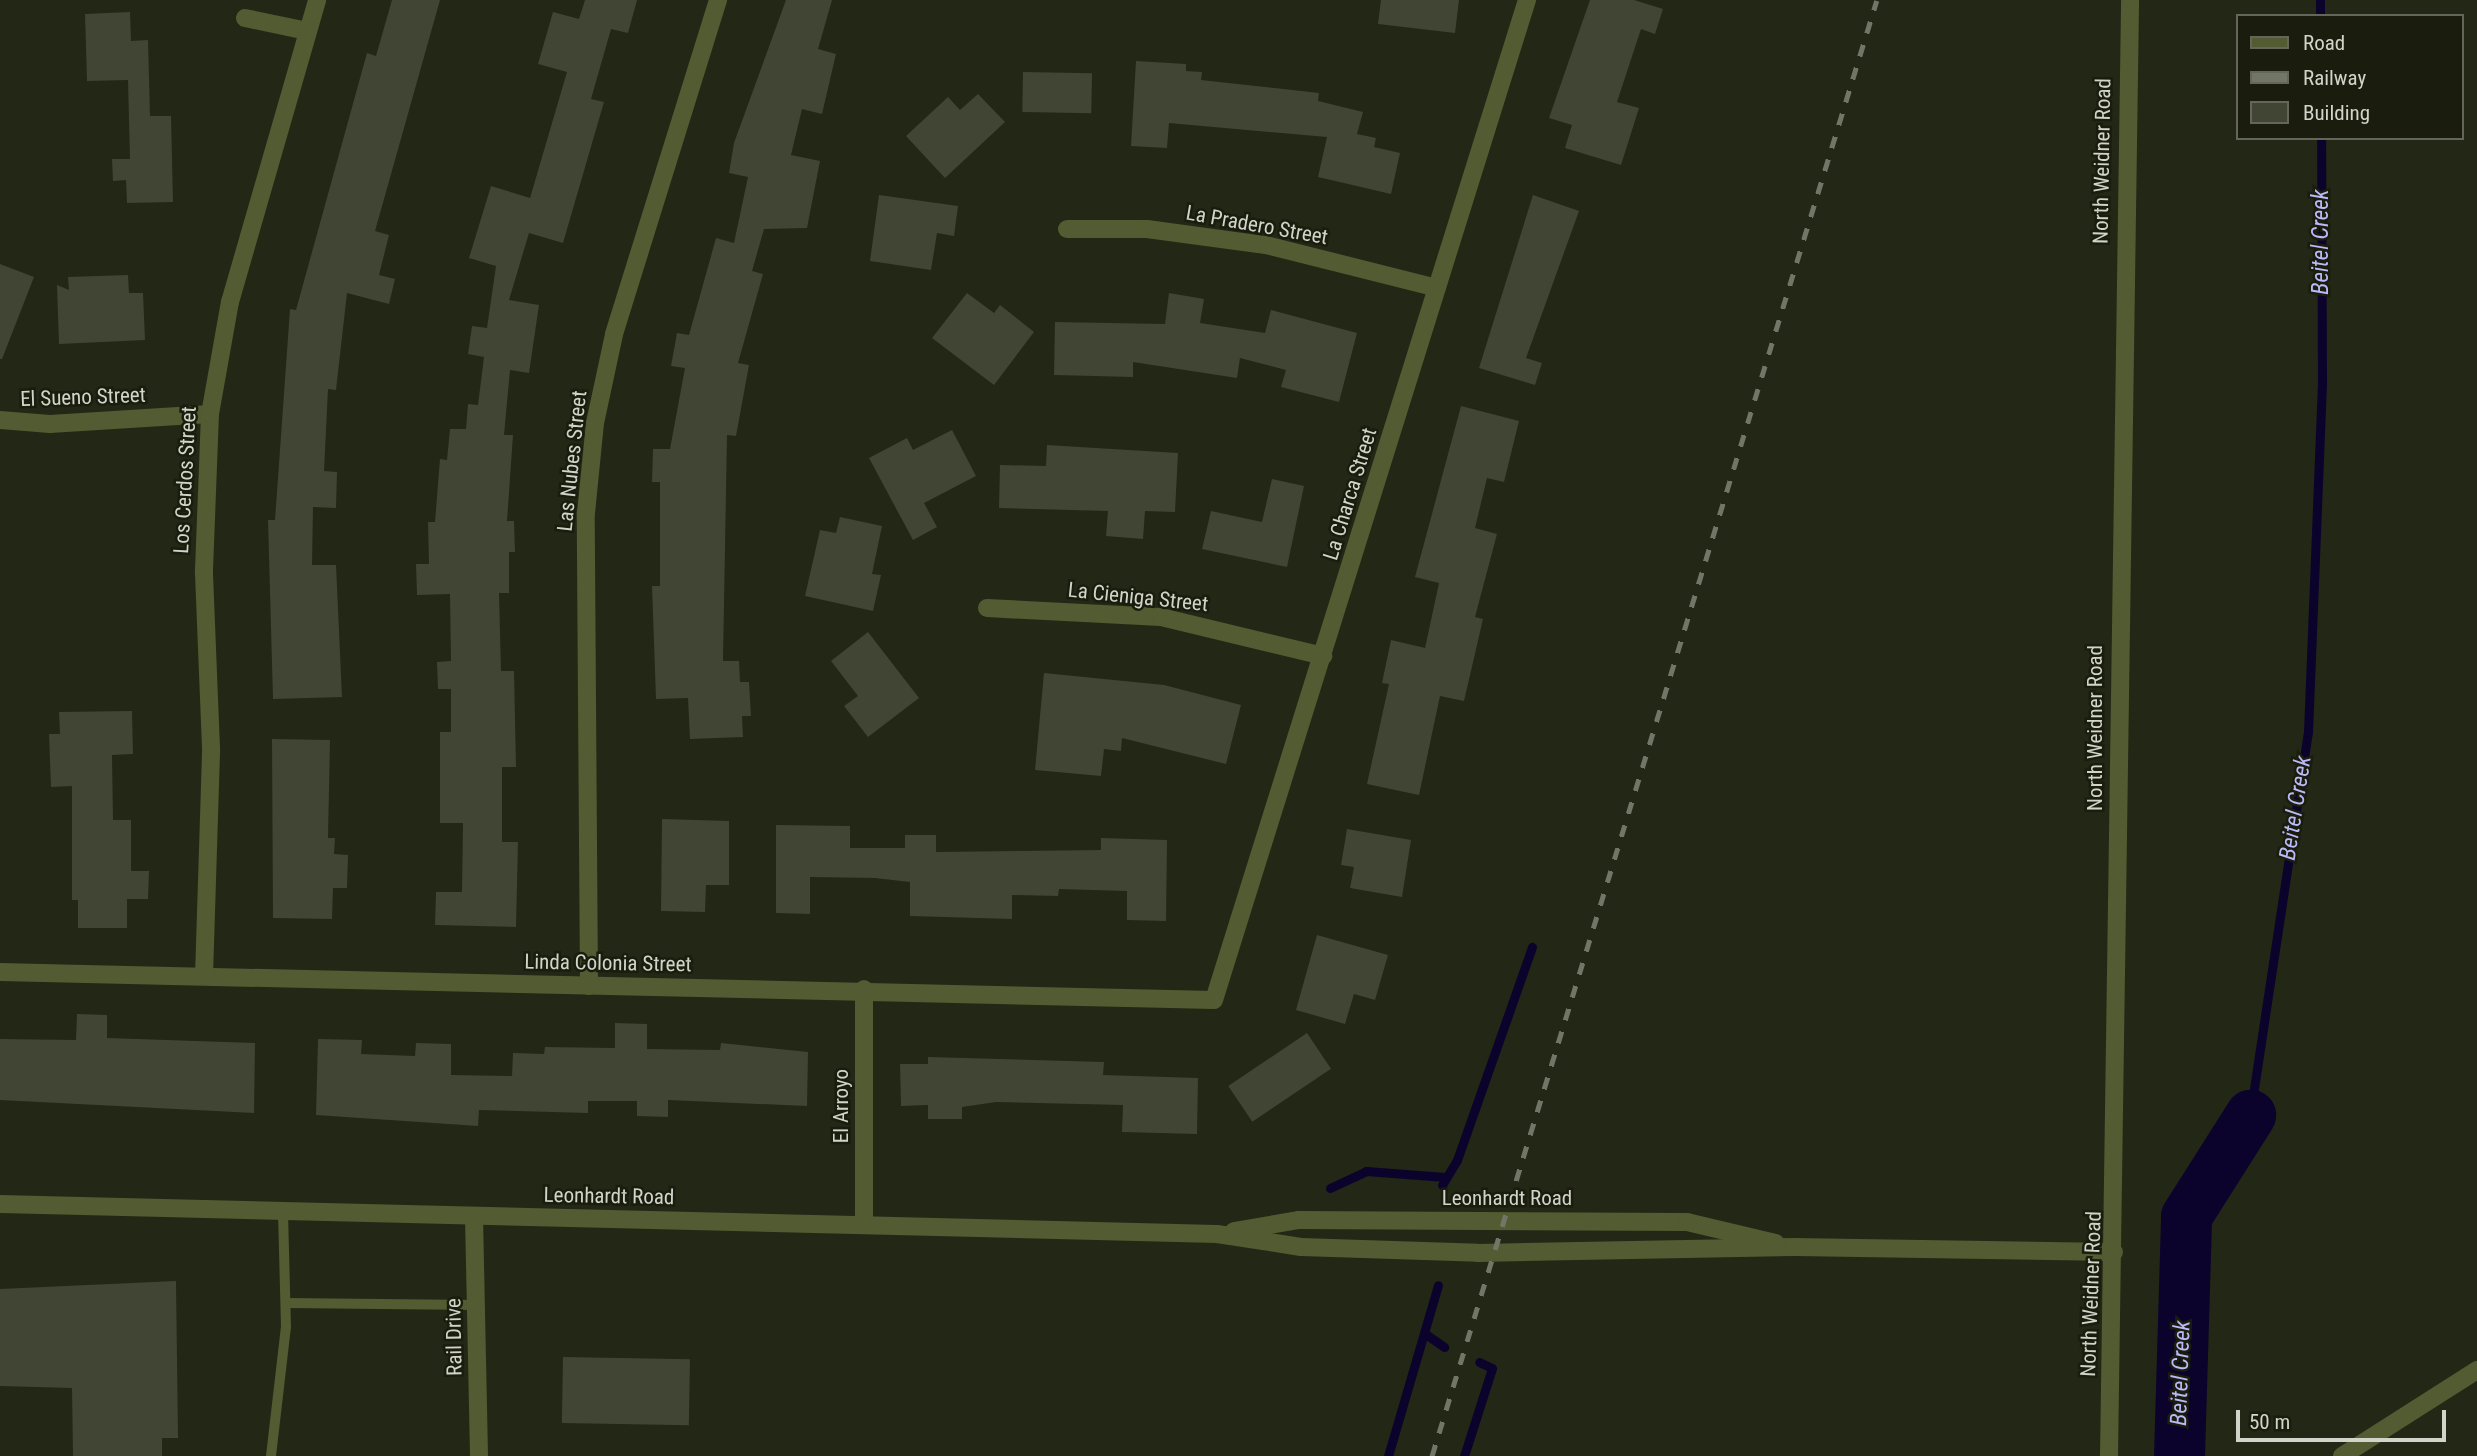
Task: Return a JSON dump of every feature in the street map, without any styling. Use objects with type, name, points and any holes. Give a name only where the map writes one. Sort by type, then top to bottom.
[{"type":"street","name":"Los Cerdos Street","points":[[204,976],[211,748],[204,570],[210,414],[230,302],[317,0]]},
{"type":"street","name":"Las Nubes Street","points":[[589,986],[586,513],[595,423],[614,334],[718,0]]},
{"type":"street","name":"La Charca Street","points":[[1214,1000],[1527,0]]},
{"type":"street","name":"North Weidner Road","points":[[2109,1456],[2114,1252],[2118,512],[2130,0]]},
{"type":"street","points":[[245,18],[307,31]]},
{"type":"street","name":"La Pradero Street","points":[[1067,229],[1147,229],[1266,245],[1437,288]]},
{"type":"street","name":"El Sueno Street","points":[[0,420],[50,424],[210,414]]},
{"type":"street","name":"La Cieniga Street","points":[[987,608],[1161,617],[1323,656]]},
{"type":"street","name":"Linda Colonia Street","points":[[0,972],[589,986],[864,989],[1214,1000]]},
{"type":"street","name":"El Arroyo","points":[[864,989],[864,1223]]},
{"type":"street","name":"Leonhardt Road","points":[[0,1204],[864,1223],[1217,1234],[1301,1247],[1478,1253],[1795,1247],[2114,1252]]},
{"type":"street","name":"Rail Drive","points":[[474,1216],[479,1456]]},
{"type":"street","name":"Leonhardt Road","points":[[1217,1234],[1299,1220],[1687,1222],[1795,1247]]},
{"type":"street","points":[[2342,1456],[2477,1370]]},
{"type":"lane","points":[[271,1456],[286,1303],[283,1211]]},
{"type":"lane","points":[[286,1303],[476,1305]]},
{"type":"building","points":[[392,0],[440,0],[375,231],[389,235],[379,275],[395,279],[389,304],[347,293],[336,390],[328,389],[324,471],[337,472],[336,508],[313,507],[312,565],[336,565],[342,697],[273,699],[268,520],[275,520],[290,309],[296,310],[367,53],[376,56]]},
{"type":"building","points":[[585,0],[637,0],[628,33],[611,29],[591,99],[604,102],[563,243],[529,233],[509,300],[539,305],[529,373],[510,370],[504,435],[513,435],[507,521],[514,521],[515,552],[509,552],[509,593],[499,593],[501,671],[514,671],[516,767],[502,767],[502,842],[518,842],[516,927],[435,925],[436,892],[462,892],[463,823],[440,823],[440,732],[451,732],[451,689],[438,689],[437,662],[451,661],[450,594],[417,595],[416,564],[429,564],[428,522],[435,522],[440,459],[447,460],[450,429],[466,429],[468,404],[478,405],[484,357],[468,354],[472,326],[487,328],[496,266],[469,258],[491,186],[530,198],[567,72],[538,64],[553,12],[579,19]]},
{"type":"building","points":[[786,0],[832,0],[818,49],[836,54],[822,114],[802,109],[791,155],[820,161],[807,228],[764,229],[752,271],[763,274],[738,363],[749,365],[736,436],[727,435],[723,661],[739,661],[740,682],[749,682],[751,716],[742,716],[743,737],[690,739],[688,698],[656,699],[652,586],[660,586],[660,482],[652,482],[653,449],[670,449],[685,368],[671,366],[677,333],[689,335],[716,238],[734,243],[748,177],[729,173],[734,143]]},
{"type":"building","points":[[1381,0],[1459,0],[1455,33],[1378,24]]},
{"type":"building","points":[[1590,0],[1634,0],[1663,9],[1655,34],[1641,29],[1617,102],[1639,108],[1621,165],[1565,148],[1572,125],[1549,118]]},
{"type":"building","points":[[130,12],[131,41],[148,40],[150,116],[171,116],[173,202],[127,203],[126,180],[113,181],[112,159],[130,159],[128,80],[87,81],[85,14]]},
{"type":"building","points":[[1136,61],[1186,64],[1186,71],[1202,72],[1201,80],[1319,93],[1318,101],[1363,112],[1357,134],[1376,138],[1374,147],[1400,153],[1391,194],[1318,177],[1327,137],[1169,123],[1167,148],[1131,146]]},
{"type":"building","points":[[1023,72],[1092,73],[1091,113],[1022,112]]},
{"type":"building","points":[[978,94],[1005,122],[945,178],[906,136],[948,97],[960,110]]},
{"type":"building","points":[[879,195],[958,206],[954,236],[937,233],[931,270],[870,261]]},
{"type":"building","points":[[1533,195],[1579,211],[1526,358],[1542,363],[1535,385],[1479,368]]},
{"type":"building","points":[[0,264],[34,277],[2,359],[0,359]]},
{"type":"building","points":[[128,275],[129,293],[143,293],[145,340],[59,344],[57,285],[69,290],[68,277]]},
{"type":"building","points":[[967,293],[994,313],[1000,305],[1034,332],[994,385],[932,338]]},
{"type":"building","points":[[1169,293],[1204,299],[1200,323],[1265,333],[1271,310],[1357,333],[1339,402],[1281,387],[1286,370],[1240,358],[1237,378],[1133,362],[1133,377],[1054,375],[1055,322],[1165,324]]},
{"type":"building","points":[[1461,406],[1519,421],[1504,482],[1487,478],[1475,528],[1497,534],[1475,617],[1483,619],[1464,701],[1440,696],[1419,795],[1367,784],[1389,684],[1382,683],[1391,640],[1425,648],[1439,583],[1415,577]]},
{"type":"building","points":[[952,430],[976,476],[924,503],[937,527],[913,540],[869,458],[907,438],[913,450]]},
{"type":"building","points":[[1047,445],[1178,453],[1175,512],[1145,511],[1143,539],[1106,536],[1108,511],[999,508],[1000,465],[1046,466]]},
{"type":"building","points":[[1272,479],[1304,486],[1287,567],[1202,549],[1211,511],[1262,522]]},
{"type":"building","points":[[840,517],[882,526],[872,574],[881,575],[873,611],[805,596],[820,530],[836,533]]},
{"type":"building","points":[[868,632],[919,698],[868,737],[844,706],[858,696],[831,661]]},
{"type":"building","points":[[1044,673],[1164,685],[1241,705],[1226,764],[1122,738],[1121,751],[1104,749],[1101,776],[1035,770]]},
{"type":"building","points":[[132,711],[133,754],[112,755],[113,820],[131,820],[131,871],[149,871],[148,899],[127,899],[127,928],[78,928],[78,900],[72,900],[72,786],[51,787],[49,734],[60,734],[59,712]]},
{"type":"building","points":[[272,739],[330,740],[328,838],[335,838],[334,854],[348,855],[347,888],[333,888],[332,919],[273,918]]},
{"type":"building","points":[[662,819],[729,821],[729,885],[706,885],[705,912],[661,911]]},
{"type":"building","points":[[776,825],[850,826],[850,848],[905,848],[905,835],[936,835],[936,852],[1101,850],[1101,838],[1167,840],[1166,921],[1127,920],[1127,891],[1059,889],[1058,896],[1012,895],[1012,919],[910,916],[910,882],[875,878],[810,877],[810,914],[776,913]]},
{"type":"building","points":[[1347,829],[1411,840],[1402,897],[1350,888],[1354,867],[1341,865]]},
{"type":"building","points":[[1317,935],[1388,955],[1375,1000],[1354,994],[1345,1024],[1296,1010]]},
{"type":"building","points":[[77,1014],[107,1015],[107,1038],[255,1043],[254,1113],[0,1100],[0,1039],[76,1040]]},
{"type":"building","points":[[615,1023],[647,1024],[647,1049],[720,1050],[721,1043],[808,1052],[807,1106],[668,1100],[668,1117],[637,1116],[637,1101],[588,1101],[588,1113],[479,1110],[478,1126],[316,1115],[318,1039],[362,1040],[361,1054],[415,1056],[416,1043],[451,1044],[451,1075],[512,1076],[513,1053],[544,1054],[545,1047],[615,1048]]},
{"type":"building","points":[[1307,1033],[1331,1069],[1252,1122],[1228,1086]]},
{"type":"building","points":[[928,1057],[1104,1062],[1103,1075],[1198,1078],[1197,1134],[1122,1132],[1123,1105],[996,1102],[962,1107],[962,1119],[928,1119],[928,1105],[901,1106],[900,1064],[928,1064]]},
{"type":"building","points":[[176,1281],[178,1438],[162,1438],[162,1456],[73,1456],[72,1388],[0,1386],[0,1289]]},
{"type":"building","points":[[563,1357],[690,1359],[689,1425],[562,1423]]},
{"type":"waterway","name":"Beitel Creek","points":[[2320,0],[2320,14]]},
{"type":"waterway","name":"Beitel Creek","points":[[2250,1115],[2308,732],[2322,386],[2321,140]]},
{"type":"waterway","points":[[1442,1185],[1457,1160],[1532,947]]},
{"type":"waterway","name":"Beitel Creek","points":[[2179,1456],[2186,1216],[2250,1115]]},
{"type":"waterway","points":[[1330,1188],[1366,1171],[1445,1177]]},
{"type":"waterway","points":[[1388,1456],[1438,1285]]},
{"type":"waterway","points":[[1427,1335],[1444,1347]]},
{"type":"waterway","points":[[1464,1456],[1492,1368],[1479,1362]]},
{"type":"railway","points":[[1432,1456],[1877,0]]}]
